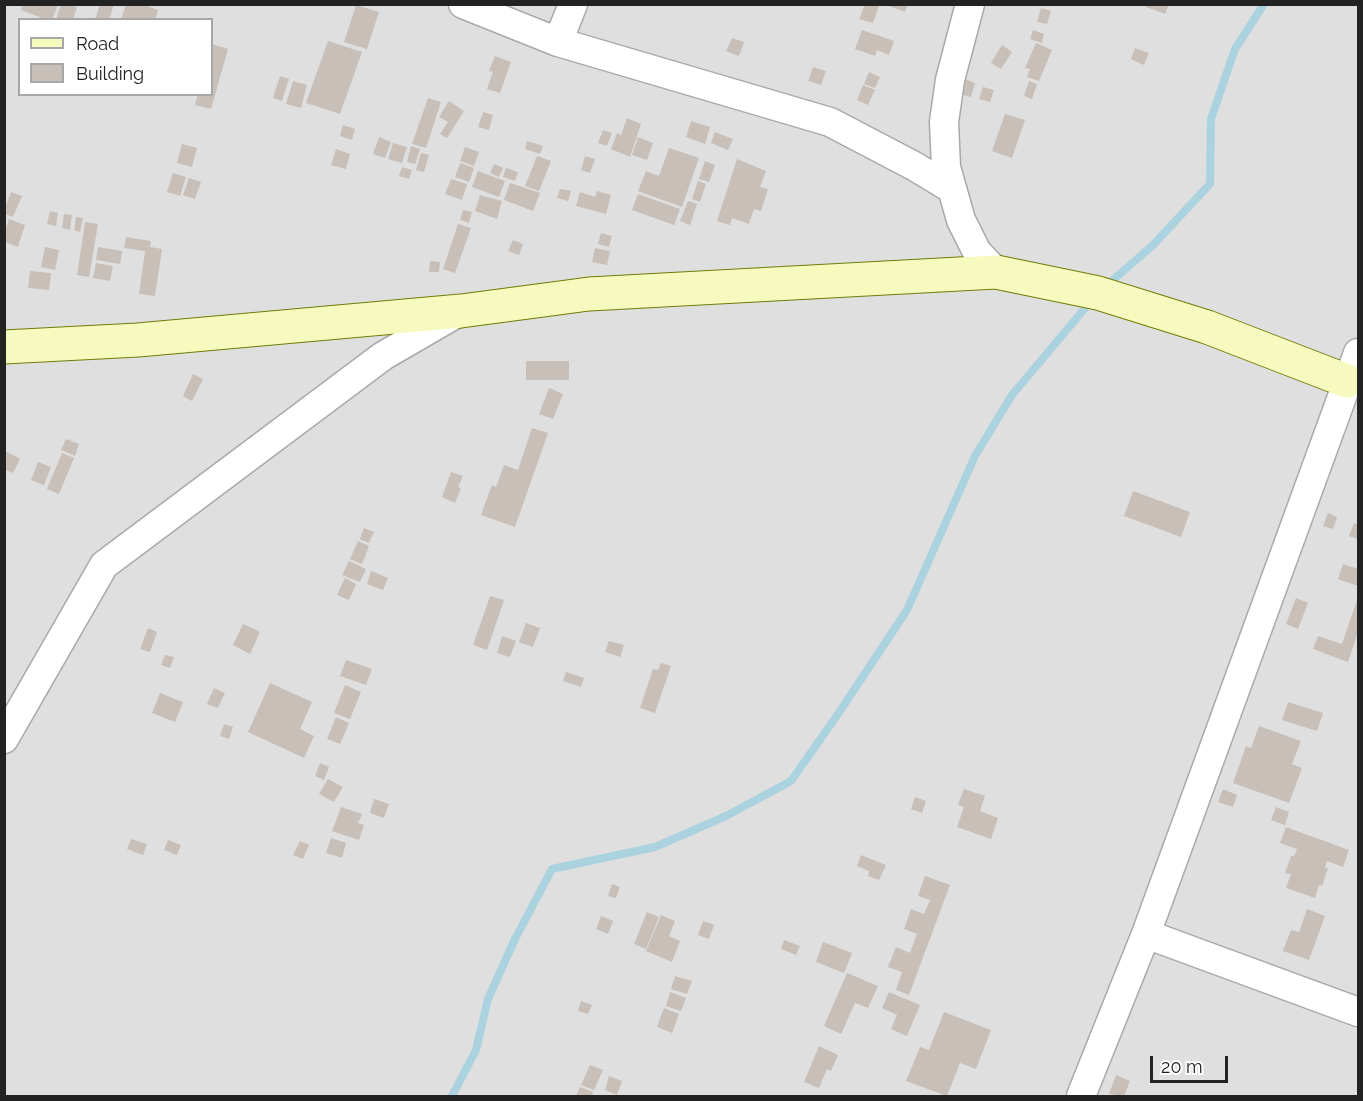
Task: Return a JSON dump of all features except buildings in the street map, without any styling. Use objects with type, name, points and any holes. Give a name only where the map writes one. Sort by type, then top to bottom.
[{"type":"street","points":[[463,4],[558,42],[830,122],[914,166],[952,189]]},
{"type":"street","points":[[558,42],[573,4]]},
{"type":"street","points":[[970,4],[951,80],[944,123],[946,167],[961,220],[977,252],[996,272]]},
{"type":"street","points":[[4,347],[138,340],[461,311],[589,294],[996,272],[1098,293],[1355,372],[1146,934],[1081,1096]]},
{"type":"street","points":[[4,739],[104,565],[383,356],[461,311]]},
{"type":"street","points":[[1146,934],[1359,1012]]},
{"type":"shaded area","points":[[5,5],[1358,5],[1358,1096],[5,1096]]},
{"type":"waterway","points":[[1106,286],[1152,246],[1210,184],[1211,119],[1235,49],[1264,4]]},
{"type":"waterway","points":[[452,1096],[476,1050],[488,999],[515,939],[552,869],[655,847],[726,816],[791,781],[907,610],[975,456],[1012,395],[1091,301]]}]
